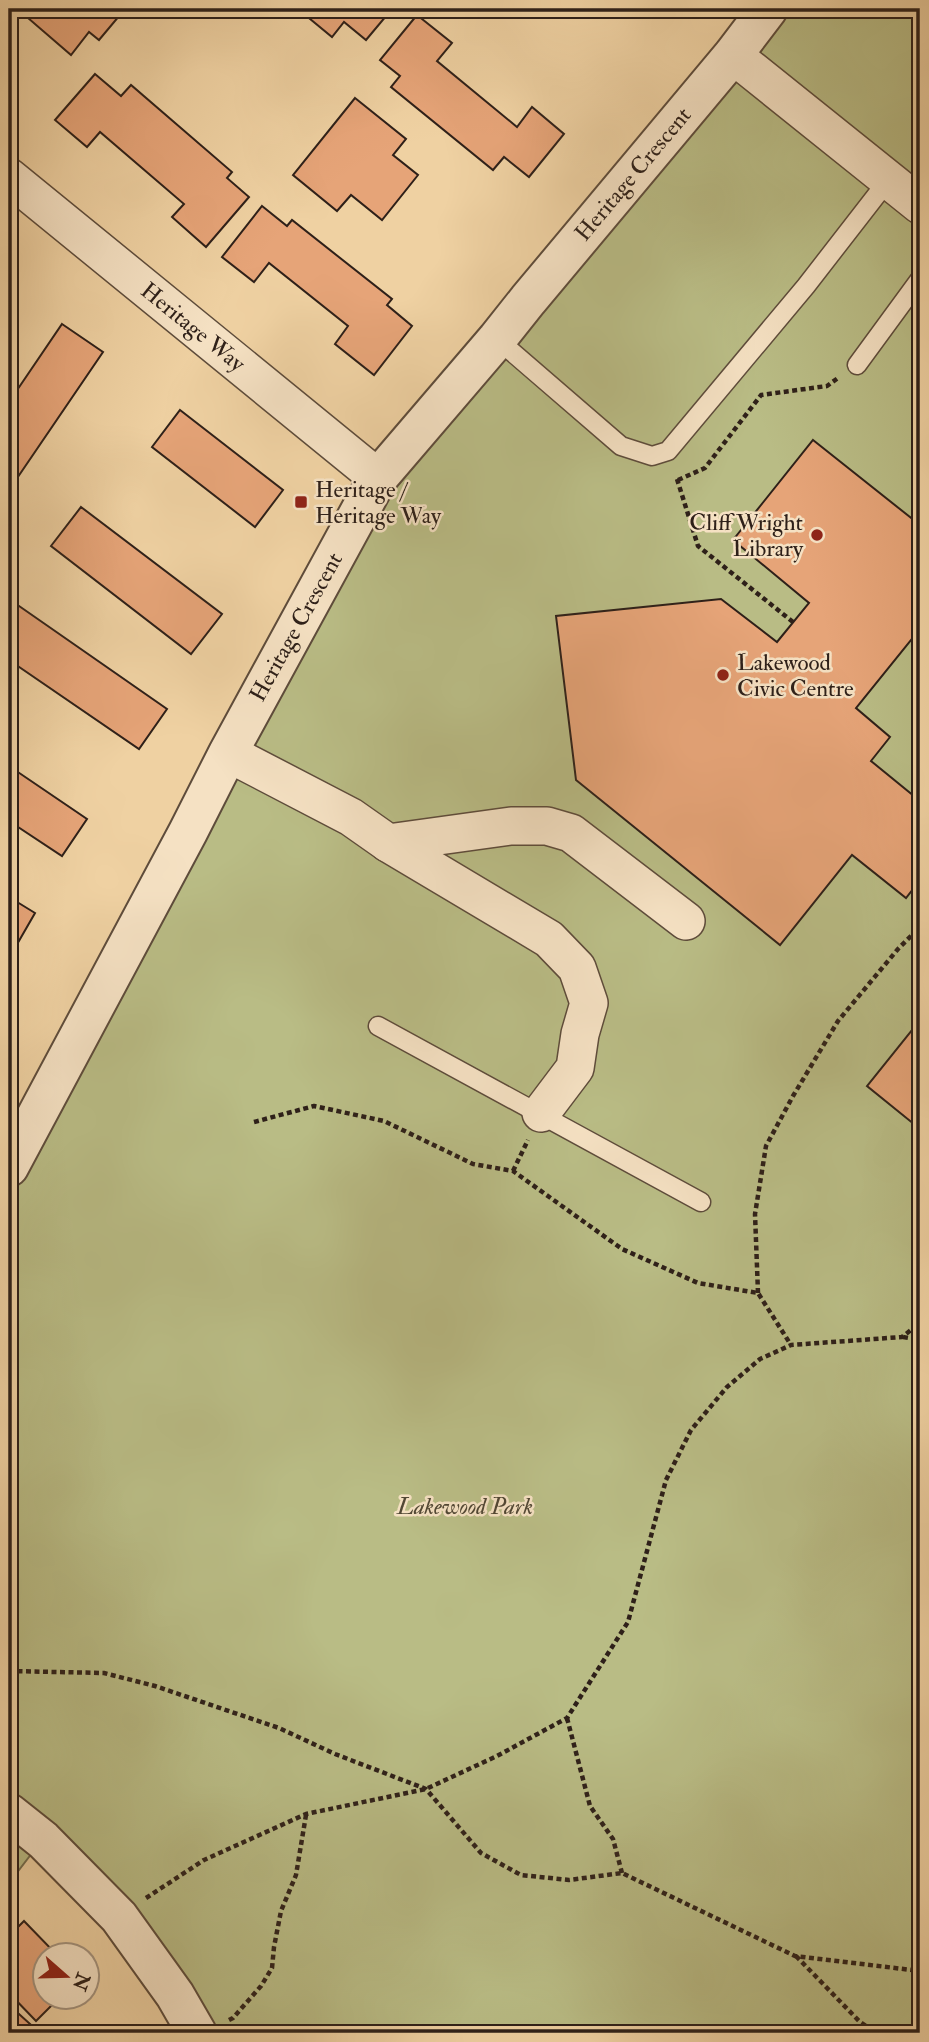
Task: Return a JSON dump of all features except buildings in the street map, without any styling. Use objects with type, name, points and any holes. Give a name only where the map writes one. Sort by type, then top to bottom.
[{"type":"street","name":"Heritage Crescent","points":[[9,1167],[378,478],[498,340],[768,9]]},
{"type":"street","points":[[733,55],[920,205]]},
{"type":"street","name":"Heritage Way","points":[[9,177],[378,478]]},
{"type":"street","points":[[228,754],[351,817],[388,843],[549,939],[577,968],[589,1003],[580,1034],[575,1068],[541,1113]]},
{"type":"street","points":[[388,843],[510,826],[547,826],[571,832],[686,921]]},
{"type":"street","points":[[9,1813],[43,1840],[119,1917],[175,1995],[197,2033]]},
{"type":"lane","points":[[498,340],[621,446],[652,456],[668,452],[806,286],[889,180]]},
{"type":"lane","points":[[857,365],[920,279]]},
{"type":"lane","points":[[378,1026],[701,1202]]},
{"type":"path","points":[[678,480],[705,468],[761,395],[827,386],[857,365]]},
{"type":"path","points":[[668,452],[698,546],[793,622]]},
{"type":"path","points":[[790,1345],[758,1293],[755,1214],[766,1146],[838,1021],[898,949],[920,927]]},
{"type":"path","points":[[254,1122],[314,1106],[384,1121],[473,1164],[513,1171],[622,1249],[698,1283],[758,1293]]},
{"type":"path","points":[[902,1337],[920,1323]]},
{"type":"path","points":[[154,1892],[204,1860],[306,1814],[426,1789],[497,1756],[567,1718],[628,1622],[666,1480],[691,1430],[727,1387],[760,1359],[790,1345],[902,1337],[920,1340]]},
{"type":"path","points":[[9,1671],[104,1673],[155,1686],[279,1728],[335,1754],[426,1789],[481,1853],[521,1875],[569,1881],[622,1873],[795,1956],[920,1970]]},
{"type":"path","points":[[567,1718],[590,1806],[613,1839],[622,1873]]},
{"type":"path","points":[[233,2018],[261,1986],[272,1968],[281,1911],[296,1875],[306,1814]]},
{"type":"path","points":[[795,1956],[860,2022],[876,2033]]},
{"type":"green space","name":"Lakewood Park","points":[[768,9],[920,9],[920,2033],[495,2033],[488,2028],[455,2033],[197,2033],[42,1840],[9,1883],[9,1174],[363,505]]},
{"type":"place","name":"Heritage / Heritage Way","points":[[301,502]]},
{"type":"place","name":"Cliff Wright Library","points":[[817,535]]},
{"type":"place","name":"Lakewood Civic Centre","points":[[723,675]]}]
